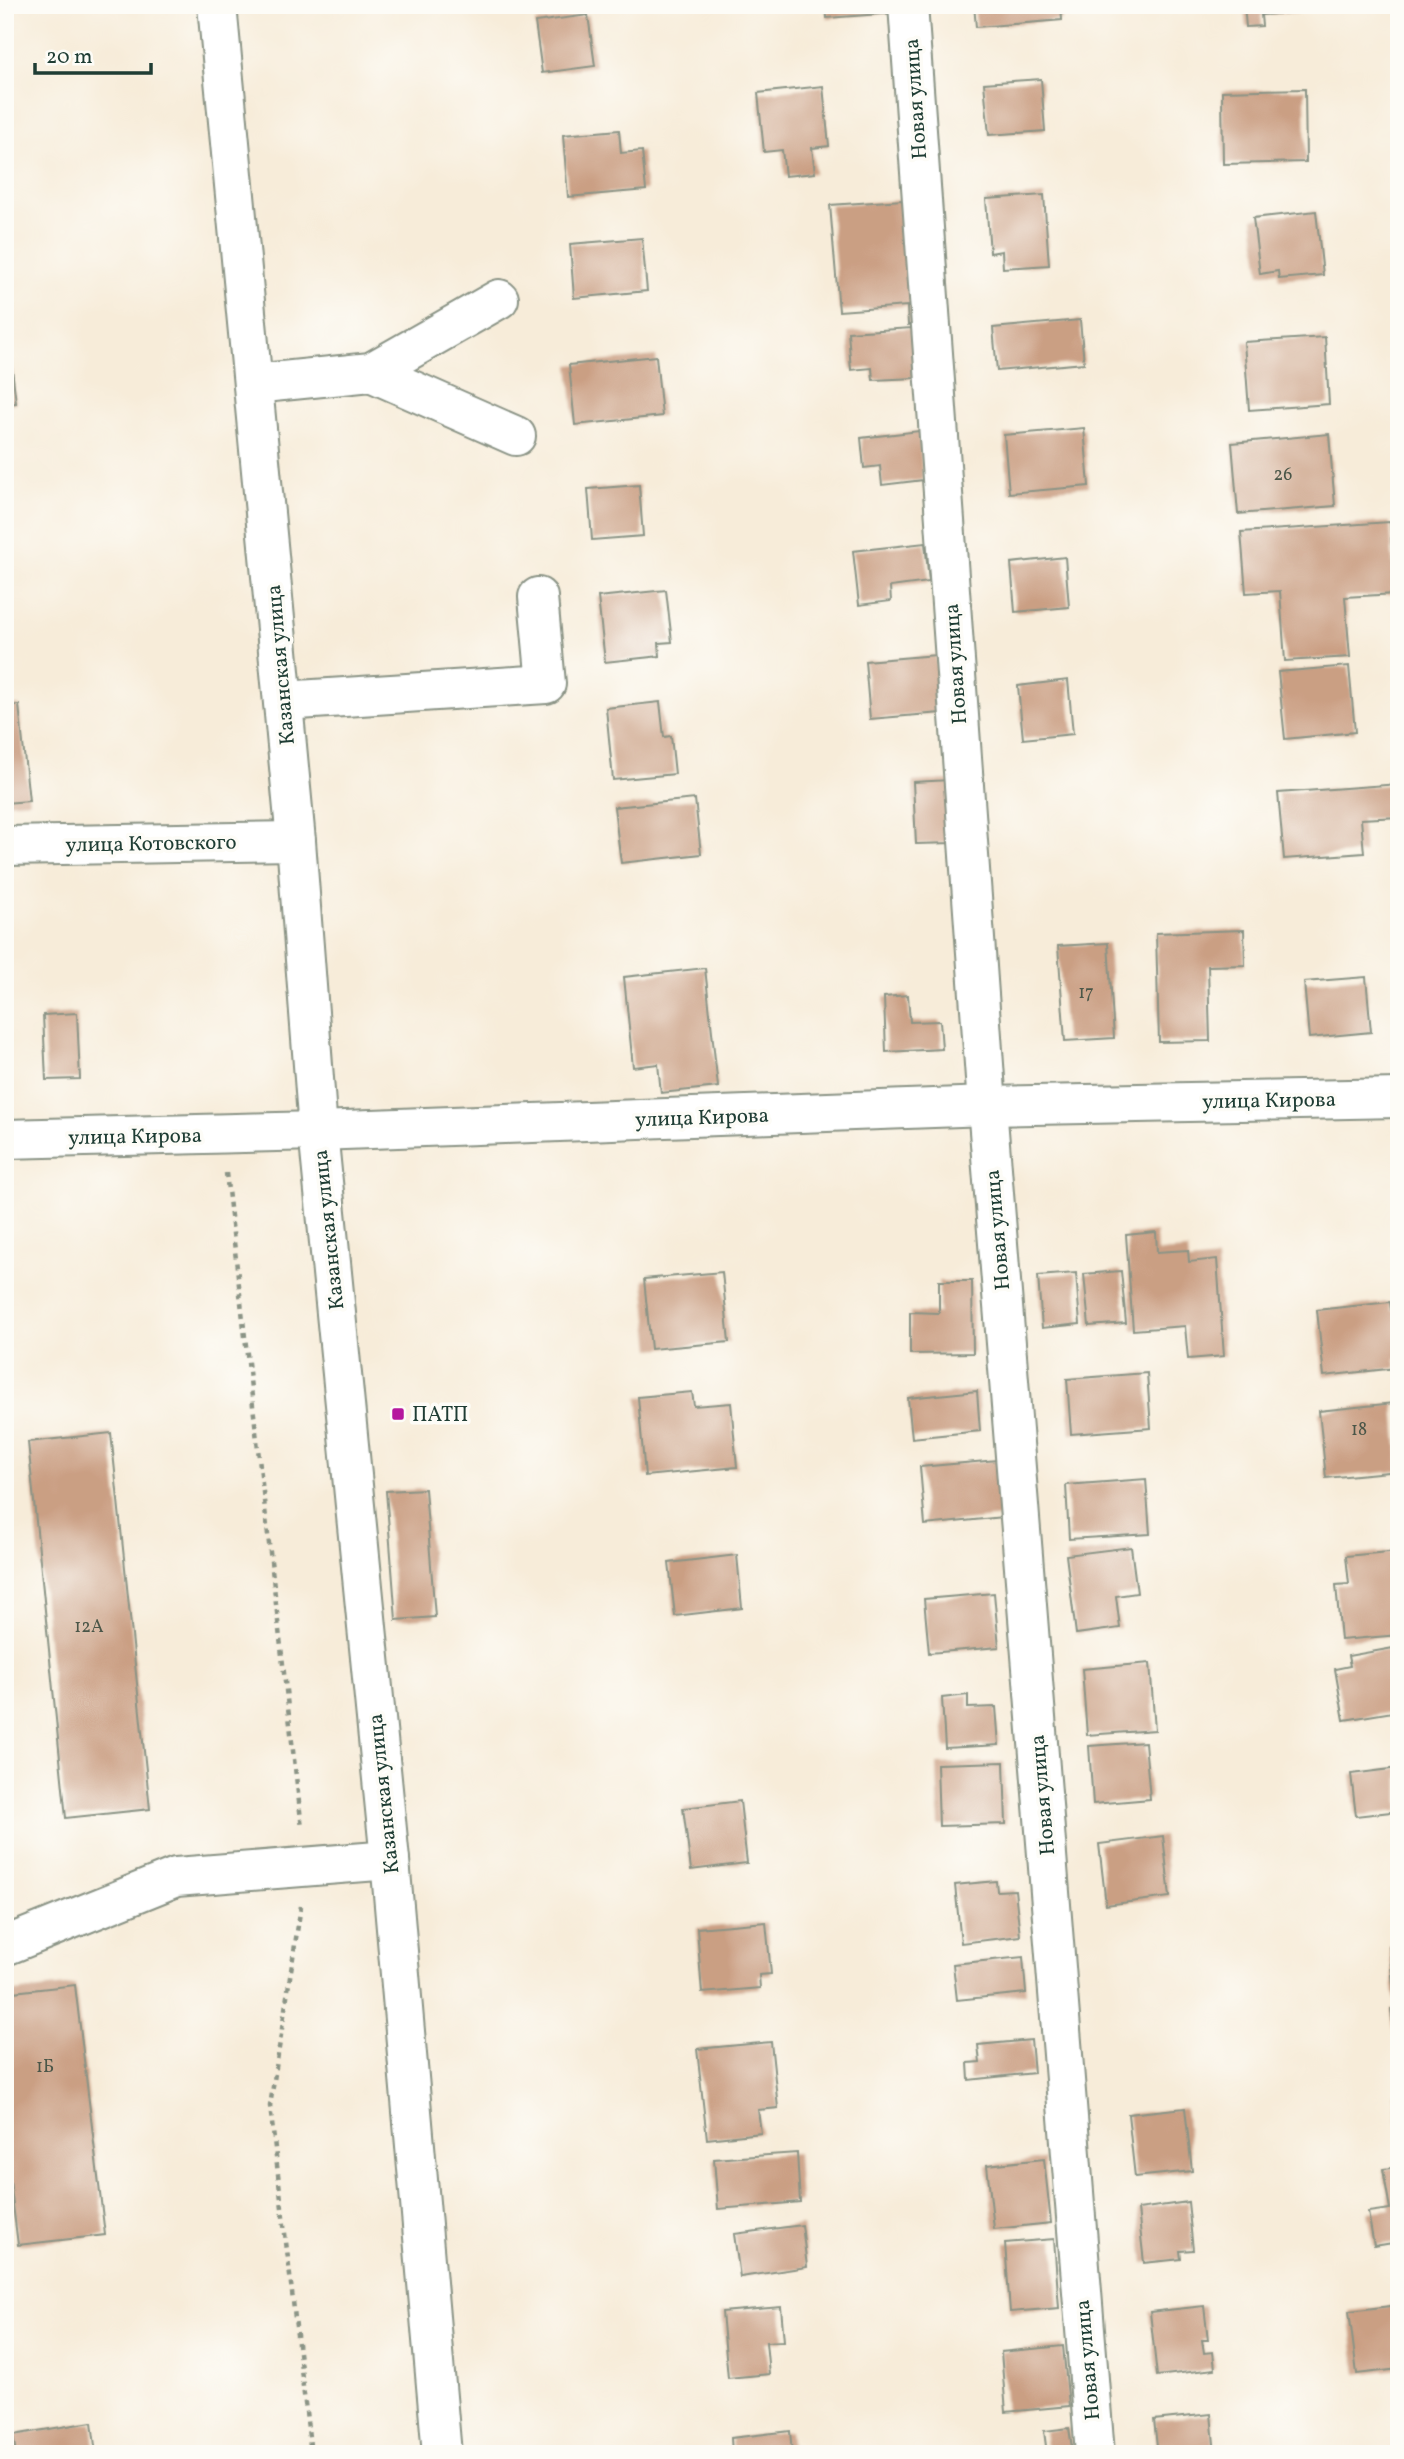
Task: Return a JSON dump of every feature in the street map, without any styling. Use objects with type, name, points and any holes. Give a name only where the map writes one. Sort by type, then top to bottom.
[{"type":"street","name":"Казанская улица","points":[[217,5],[296,841],[318,1131],[390,1860],[442,2454]]},
{"type":"street","name":"Новая улица","points":[[908,5],[987,1106],[1095,2454]]},
{"type":"street","points":[[253,384],[371,372],[499,299]]},
{"type":"street","points":[[371,372],[516,436]]},
{"type":"street","points":[[283,701],[546,684],[538,597]]},
{"type":"street","name":"улица Котовского","points":[[5,846],[296,841]]},
{"type":"street","name":"улица Кирова","points":[[5,1139],[318,1131],[987,1106],[1399,1098]]},
{"type":"street","points":[[5,1945],[176,1877],[390,1860]]},
{"type":"path","points":[[221,1134],[307,1868],[270,2106],[311,2454]]},
{"type":"building","points":[[826,5],[893,5],[894,13],[827,18]]},
{"type":"building","points":[[974,5],[1061,5],[1062,20],[976,27]]},
{"type":"building","points":[[1244,5],[1302,5],[1302,12],[1261,15],[1262,26],[1246,27]]},
{"type":"building","points":[[588,15],[595,66],[542,73],[535,22]]},
{"type":"building","points":[[1041,79],[1045,131],[989,135],[984,83]]},
{"type":"building","points":[[823,86],[829,146],[812,148],[815,173],[785,176],[782,150],[764,152],[758,93]]},
{"type":"building","points":[[1305,89],[1306,162],[1223,164],[1222,91]]},
{"type":"building","points":[[619,130],[621,153],[642,151],[646,190],[568,197],[563,135]]},
{"type":"building","points":[[1044,195],[1049,265],[1003,268],[1002,251],[990,253],[986,199]]},
{"type":"building","points":[[903,200],[906,244],[930,323],[908,325],[907,306],[839,311],[830,205]]},
{"type":"building","points":[[1316,211],[1323,275],[1279,279],[1278,271],[1260,274],[1253,218]]},
{"type":"building","points":[[642,238],[647,291],[574,298],[570,244]]},
{"type":"building","points":[[5,261],[13,307],[5,309]]},
{"type":"building","points":[[1080,320],[1084,363],[997,371],[993,328]]},
{"type":"building","points":[[912,328],[915,378],[873,380],[872,368],[851,370],[848,332]]},
{"type":"building","points":[[1325,337],[1329,404],[1249,410],[1244,342]]},
{"type":"building","points":[[10,351],[16,403],[5,404],[5,352]]},
{"type":"building","points":[[656,356],[662,416],[575,425],[569,365]]},
{"type":"building","points":[[1084,428],[1089,486],[1009,493],[1004,435]]},
{"type":"building","points":[[919,431],[923,480],[882,485],[880,466],[864,468],[861,438]]},
{"type":"building","points":[[1329,434],[1335,506],[1238,514],[1232,443]]},
{"type":"building","points":[[639,485],[643,536],[592,540],[588,489]]},
{"type":"building","points":[[1390,522],[1395,594],[1345,597],[1350,657],[1285,661],[1280,591],[1246,593],[1241,532]]},
{"type":"building","points":[[925,543],[929,582],[890,587],[891,601],[859,605],[853,551]]},
{"type":"building","points":[[1065,557],[1069,607],[1015,612],[1011,563]]},
{"type":"building","points":[[666,590],[672,642],[659,643],[660,656],[605,662],[598,597]]},
{"type":"building","points":[[936,655],[941,713],[870,719],[865,661]]},
{"type":"building","points":[[1349,666],[1355,732],[1285,739],[1278,672]]},
{"type":"building","points":[[1068,680],[1073,734],[1023,739],[1018,686]]},
{"type":"building","points":[[660,702],[664,737],[671,736],[675,774],[613,780],[606,708]]},
{"type":"building","points":[[19,705],[29,801],[5,803],[5,706]]},
{"type":"building","points":[[950,780],[953,843],[916,844],[913,782]]},
{"type":"building","points":[[1399,784],[1399,817],[1361,819],[1364,853],[1284,859],[1278,793]]},
{"type":"building","points":[[695,799],[701,854],[621,863],[614,807]]},
{"type":"building","points":[[1244,930],[1245,965],[1208,966],[1210,1041],[1159,1042],[1156,933]]},
{"type":"building","points":[[1108,943],[1114,1038],[1065,1041],[1058,946]]},
{"type":"building","points":[[705,968],[718,1087],[661,1093],[658,1064],[633,1067],[624,977]]},
{"type":"building","points":[[1366,977],[1371,1032],[1309,1038],[1304,982]]},
{"type":"building","points":[[908,995],[910,1022],[940,1021],[942,1049],[886,1052],[884,997]]},
{"type":"building","points":[[77,1013],[80,1079],[46,1080],[43,1015]]},
{"type":"building","points":[[1156,1232],[1157,1252],[1188,1250],[1189,1262],[1217,1259],[1224,1356],[1188,1359],[1185,1326],[1133,1330],[1126,1235]]},
{"type":"building","points":[[1121,1271],[1126,1323],[1089,1326],[1084,1274]]},
{"type":"building","points":[[722,1272],[729,1342],[651,1349],[644,1279]]},
{"type":"building","points":[[1076,1273],[1080,1324],[1042,1328],[1038,1276]]},
{"type":"building","points":[[939,1281],[972,1281],[973,1353],[910,1354],[910,1312],[939,1313]]},
{"type":"building","points":[[1390,1302],[1391,1310],[1399,1310],[1399,1358],[1395,1358],[1396,1368],[1324,1376],[1317,1310]]},
{"type":"building","points":[[1147,1373],[1151,1428],[1071,1434],[1067,1379]]},
{"type":"building","points":[[977,1391],[980,1431],[912,1438],[908,1398]]},
{"type":"building","points":[[692,1392],[694,1406],[731,1403],[737,1467],[645,1476],[638,1397]]},
{"type":"building","points":[[1394,1403],[1399,1471],[1326,1478],[1319,1411]]},
{"type":"building","points":[[111,1433],[150,1809],[66,1818],[28,1442]]},
{"type":"building","points":[[997,1460],[1003,1517],[925,1525],[920,1467]]},
{"type":"building","points":[[1146,1479],[1150,1534],[1069,1539],[1066,1485]]},
{"type":"building","points":[[425,1489],[435,1617],[396,1620],[386,1491]]},
{"type":"building","points":[[1131,1547],[1137,1593],[1116,1596],[1120,1628],[1076,1634],[1066,1555]]},
{"type":"building","points":[[1399,1551],[1399,1635],[1341,1640],[1336,1585],[1349,1584],[1346,1556]]},
{"type":"building","points":[[737,1555],[742,1608],[675,1616],[669,1563]]},
{"type":"building","points":[[994,1593],[999,1647],[929,1653],[924,1599]]},
{"type":"building","points":[[1399,1647],[1399,1711],[1344,1720],[1335,1669],[1350,1666],[1348,1656]]},
{"type":"building","points":[[1150,1663],[1155,1730],[1087,1735],[1082,1669]]},
{"type":"building","points":[[968,1695],[968,1708],[996,1707],[999,1745],[945,1748],[942,1698]]},
{"type":"building","points":[[1145,1742],[1150,1799],[1093,1804],[1089,1746]]},
{"type":"building","points":[[1004,1762],[1006,1824],[939,1826],[937,1764]]},
{"type":"building","points":[[1399,1768],[1399,1811],[1356,1816],[1351,1774]]},
{"type":"building","points":[[740,1801],[747,1863],[691,1870],[683,1808]]},
{"type":"building","points":[[1163,1836],[1170,1897],[1106,1905],[1099,1844]]},
{"type":"building","points":[[996,1881],[997,1891],[1015,1890],[1020,1936],[961,1943],[955,1885]]},
{"type":"building","points":[[766,1922],[771,1974],[759,1975],[760,1988],[702,1993],[697,1928]]},
{"type":"building","points":[[1399,1946],[1399,2004],[1395,2004],[1389,1947]]},
{"type":"building","points":[[1023,1957],[1026,1993],[957,2000],[953,1964]]},
{"type":"building","points":[[75,1985],[105,2235],[18,2245],[5,2140],[5,1993]]},
{"type":"building","points":[[1399,2008],[1399,2065],[1397,2065],[1391,2009]]},
{"type":"building","points":[[1031,2040],[1034,2073],[969,2080],[968,2063],[980,2062],[978,2045]]},
{"type":"building","points":[[771,2042],[778,2108],[758,2110],[761,2133],[707,2139],[697,2049]]},
{"type":"building","points":[[1399,2091],[1399,2123],[1397,2123],[1394,2092]]},
{"type":"building","points":[[1185,2108],[1192,2171],[1135,2177],[1128,2114]]},
{"type":"building","points":[[797,2153],[800,2202],[718,2209],[714,2159]]},
{"type":"building","points":[[1044,2159],[1051,2223],[994,2229],[987,2165]]},
{"type":"building","points":[[1399,2167],[1399,2242],[1374,2246],[1368,2212],[1390,2209],[1383,2169]]},
{"type":"building","points":[[1188,2202],[1193,2250],[1180,2251],[1181,2259],[1144,2263],[1138,2209]]},
{"type":"building","points":[[802,2225],[807,2267],[740,2277],[734,2234]]},
{"type":"building","points":[[1054,2239],[1059,2308],[1010,2312],[1005,2243]]},
{"type":"building","points":[[1399,2305],[1399,2369],[1357,2374],[1349,2311]]},
{"type":"building","points":[[1204,2306],[1208,2340],[1202,2340],[1204,2353],[1213,2352],[1215,2369],[1157,2376],[1150,2312]]},
{"type":"building","points":[[781,2307],[784,2341],[766,2342],[769,2374],[728,2378],[722,2312]]},
{"type":"building","points":[[1063,2346],[1069,2406],[1006,2412],[1001,2352]]},
{"type":"building","points":[[1211,2414],[1215,2454],[1158,2454],[1154,2420]]},
{"type":"building","points":[[92,2422],[96,2454],[16,2454],[13,2435]]},
{"type":"building","points":[[1069,2428],[1073,2454],[1047,2454],[1044,2431]]},
{"type":"building","points":[[790,2431],[792,2454],[732,2454],[731,2438]]},
{"type":"place","name":"ПАТП","points":[[398,1414]]}]
